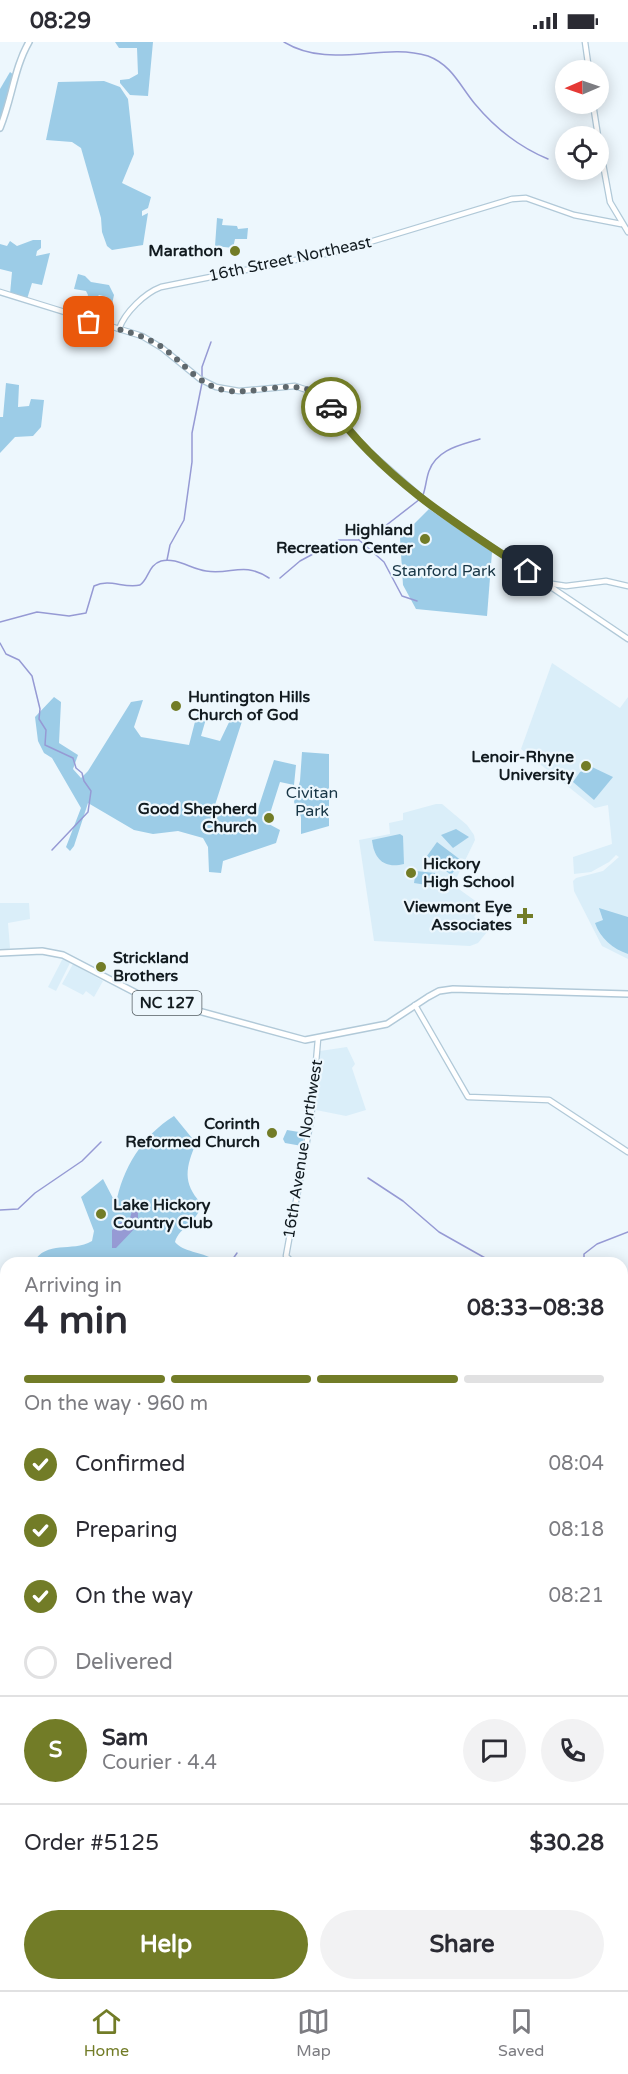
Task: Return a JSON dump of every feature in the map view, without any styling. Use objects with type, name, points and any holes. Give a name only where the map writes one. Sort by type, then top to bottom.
[{"type":"main road","points":[[0,128],[19,63],[29,42]]},
{"type":"main road","points":[[585,42],[588,60]]},
{"type":"main road","points":[[607,180],[614,212],[614,219],[608,221]]},
{"type":"main road","name":"16th Street Northeast","points":[[119,329],[125,318],[145,296],[161,287],[340,251],[512,199],[526,198],[574,214],[621,224]]},
{"type":"main road","points":[[614,212],[628,232]]},
{"type":"main road","points":[[0,292],[89,322],[119,329],[156,344],[200,379],[216,387],[239,391],[297,386],[316,393],[327,402],[366,448],[425,501],[628,639]]},
{"type":"main road","points":[[546,583],[566,586],[606,581],[628,586]]},
{"type":"main road","name":"NC 127","points":[[0,953],[43,951],[63,955],[140,995],[297,1039],[318,1039],[387,1024],[439,991],[453,989],[628,994]]},
{"type":"main road","points":[[415,1005],[468,1097],[552,1100],[628,1152]]},
{"type":"main road","name":"16th Avenue Northwest","points":[[287,1257],[311,1119],[318,1039]]},
{"type":"shaded area","name":"Lenoir-Rhyne University","points":[[552,663],[620,708],[628,697],[628,959],[602,946],[574,891],[573,881],[576,878],[603,871],[619,857],[616,855],[609,862],[591,872],[574,874],[573,857],[612,844],[608,805],[595,808],[521,749]]},
{"type":"shaded area","name":"Hickory High School","points":[[442,804],[467,825],[474,835],[475,840],[455,881],[456,887],[481,905],[474,917],[491,927],[478,943],[470,946],[374,941],[359,840],[390,834],[389,823],[403,820],[403,813]]},
{"type":"shaded area","points":[[0,903],[29,903],[30,919],[8,923],[10,948],[6,950],[0,950]]},
{"type":"shaded area","points":[[63,958],[70,963],[56,991],[48,987]]},
{"type":"shaded area","points":[[73,964],[103,981],[94,997],[86,991],[83,995],[62,984]]},
{"type":"shaded area","points":[[347,1047],[355,1064],[352,1068],[366,1110],[346,1116],[316,1110],[320,1051]]},
{"type":"shaded area","points":[[138,1210],[138,1225],[116,1248],[112,1248],[112,1230],[121,1222],[128,1225],[132,1211]]},
{"type":"green space","points":[[115,42],[153,42],[148,96],[130,95],[120,83],[120,80],[129,79],[138,74],[137,48],[119,48]]},
{"type":"green space","points":[[10,72],[14,75],[0,122],[0,89]]},
{"type":"green space","points":[[104,81],[120,87],[128,99],[134,154],[122,183],[151,197],[148,208],[142,211],[142,216],[148,213],[143,245],[112,250],[107,246],[102,232],[101,218],[81,148],[72,142],[46,140],[58,82]]},
{"type":"green space","points":[[217,218],[223,219],[222,225],[237,226],[238,229],[248,228],[247,239],[235,239],[233,248],[215,246]]},
{"type":"green space","points":[[33,240],[41,240],[41,248],[37,251],[36,256],[50,253],[42,285],[32,283],[27,299],[10,294],[12,272],[0,269],[0,244],[7,246],[10,241],[17,246]]},
{"type":"green space","points":[[78,274],[85,276],[91,282],[109,285],[114,295],[108,322],[94,320],[97,309],[105,309],[108,301],[107,297],[99,295],[91,304],[86,319],[81,317],[88,295],[86,291],[74,289]]},
{"type":"green space","points":[[6,383],[19,385],[18,407],[29,406],[31,399],[44,400],[41,427],[33,436],[15,437],[0,453],[0,417],[3,417]]},
{"type":"green space","name":"Stanford Park","points":[[429,509],[492,552],[487,616],[416,609],[403,585],[400,538]]},
{"type":"green space","points":[[54,697],[61,702],[59,743],[78,755],[73,769],[81,778],[88,771],[131,702],[143,700],[134,727],[141,737],[189,745],[198,710],[208,712],[201,736],[220,741],[232,716],[244,715],[215,805],[232,813],[257,812],[274,760],[296,765],[294,785],[280,782],[267,823],[280,830],[276,843],[223,861],[221,873],[209,872],[208,847],[203,838],[178,831],[153,834],[134,830],[88,803],[74,846],[70,851],[66,847],[81,808],[52,758],[44,753],[38,741],[35,717]]},
{"type":"green space","name":"Civitan Park","points":[[302,752],[329,754],[329,826],[301,834],[301,817],[294,802],[300,781]]},
{"type":"green space","points":[[592,767],[613,777],[594,800],[573,782],[580,772]]},
{"type":"green space","points":[[456,829],[469,837],[453,848],[441,835]]},
{"type":"green space","points":[[400,834],[403,836],[404,864],[386,864],[375,852],[372,840]]},
{"type":"green space","points":[[437,842],[462,861],[451,875],[427,856]]},
{"type":"green space","points":[[416,871],[435,873],[433,886],[414,883]]},
{"type":"green space","points":[[599,908],[628,917],[628,954],[612,946],[600,933],[595,923],[603,920]]},
{"type":"green space","name":"Lake Hickory Country Club","points":[[174,1116],[196,1143],[188,1167],[188,1182],[201,1203],[200,1209],[175,1242],[183,1248],[208,1257],[38,1257],[45,1251],[92,1241],[94,1231],[81,1197],[103,1179],[116,1204],[123,1178],[136,1154],[163,1124]]},
{"type":"green space","points":[[287,1130],[305,1133],[302,1146],[285,1143],[283,1139]]},
{"type":"waterway","points":[[284,42],[319,54],[393,52],[428,56],[449,70],[475,104],[499,129],[517,143],[548,159]]},
{"type":"waterway","points":[[202,378],[202,367],[211,342]]},
{"type":"waterway","points":[[167,560],[170,545],[184,520],[192,462],[192,433],[202,383]]},
{"type":"waterway","points":[[423,495],[429,471],[438,458],[450,449],[480,439]]},
{"type":"waterway","points":[[280,578],[300,561],[339,540],[358,540],[375,534],[420,499]]},
{"type":"waterway","points":[[359,540],[384,562],[402,596],[417,601]]},
{"type":"waterway","points":[[0,622],[37,612],[69,616],[86,613],[94,586],[106,583],[140,585],[157,563],[167,560],[206,571],[252,570],[269,578]]},
{"type":"waterway","points":[[0,643],[6,654],[19,660],[32,676],[40,709],[39,719],[46,730],[45,745],[73,758],[76,768],[82,773],[91,791],[88,812],[52,850]]},
{"type":"waterway","points":[[0,1210],[18,1209],[35,1193],[82,1161],[101,1142]]},
{"type":"waterway","points":[[368,1178],[403,1201],[439,1232],[483,1257]]},
{"type":"waterway","points":[[584,1257],[584,1254],[597,1244],[628,1232]]},
{"type":"waterway","points":[[234,1257],[237,1253]]},
{"type":"way so far","points":[[89,322],[135,333],[149,340],[168,352],[200,379],[216,387],[239,391],[295,386],[316,393],[331,407]]},
{"type":"place","name":"Marathon","points":[[235,251]]},
{"type":"place","name":"Highland Recreation Center","points":[[425,539]]},
{"type":"place","name":"Huntington Hills Church of God","points":[[176,706]]},
{"type":"place","name":"Lenoir-Rhyne University","points":[[586,766]]},
{"type":"place","name":"Good Shepherd Church","points":[[269,818]]},
{"type":"place","name":"Hickory High School","points":[[411,873]]},
{"type":"place","name":"Viewmont Eye Associates","points":[[525,916]]},
{"type":"place","name":"Strickland Brothers","points":[[101,967]]},
{"type":"place","name":"Corinth Reformed Church","points":[[272,1133]]},
{"type":"place","name":"Lake Hickory Country Club","points":[[101,1214]]},
{"type":"route","points":[[331,407],[360,442],[425,501],[528,571]]}]
